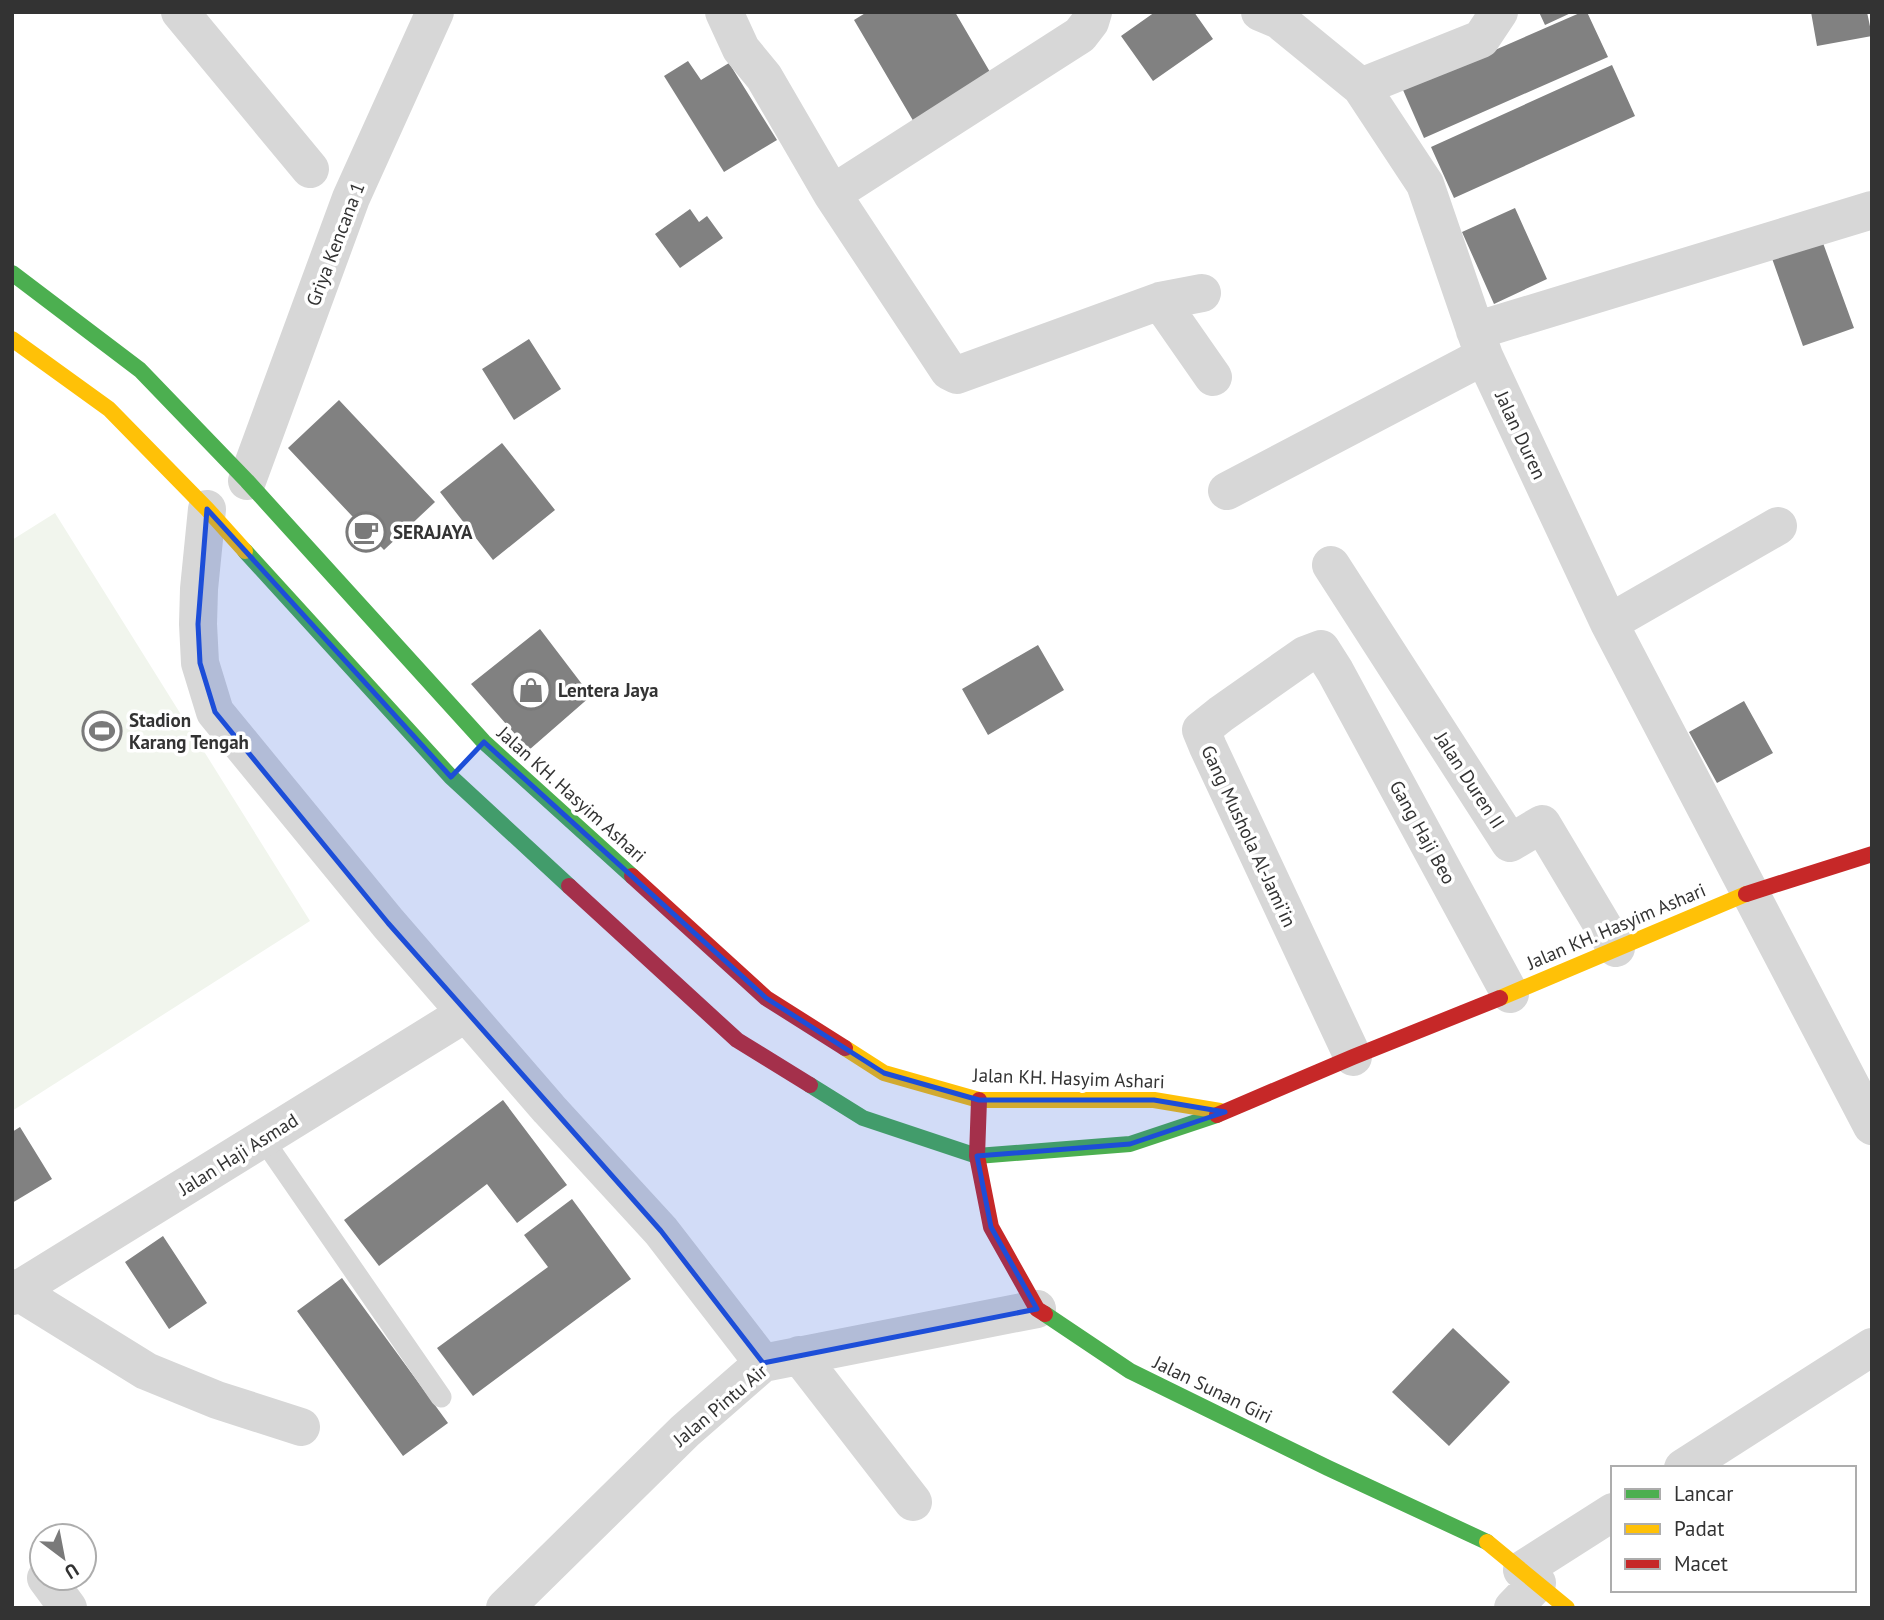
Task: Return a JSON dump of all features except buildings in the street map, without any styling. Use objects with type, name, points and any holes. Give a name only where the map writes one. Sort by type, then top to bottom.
[{"type":"main road","name":"Jalan KH. Hasyim Ashari","points":[[12,273],[139,370],[247,481],[480,747],[766,998],[884,1073],[979,1100],[1154,1100],[1225,1112]]},
{"type":"main road","name":"Jalan KH. Hasyim Ashari","points":[[12,339],[109,409],[455,773],[737,1040],[863,1118],[977,1156],[1130,1144],[1225,1112],[1750,892],[1872,854]]},
{"type":"main road","name":"Jalan Sunan Giri","points":[[979,1100],[977,1156],[991,1227],[1037,1309],[1130,1371],[1328,1468],[1486,1541],[1524,1587],[1567,1608]]},
{"type":"street","points":[[180,12],[310,169]]},
{"type":"street","points":[[724,12],[741,49],[764,77],[832,194],[949,370],[957,375],[1160,301],[1202,293]]},
{"type":"street","points":[[832,194],[1080,35],[1090,22],[1093,12]]},
{"type":"street","name":"Jalan Duren","points":[[1260,12],[1279,20],[1360,87],[1425,184],[1479,344],[1609,624],[1872,1126]]},
{"type":"street","points":[[1360,87],[1481,40],[1499,12]]},
{"type":"street","name":"Griya Kencana 1","points":[[247,481],[351,198],[433,14]]},
{"type":"street","points":[[1227,491],[1479,344],[1872,210]]},
{"type":"street","points":[[1160,301],[1213,377]]},
{"type":"street","points":[[206,509],[198,624],[201,663],[215,712],[388,923],[549,1109],[913,1502]]},
{"type":"street","points":[[1609,624],[1778,526]]},
{"type":"street","name":"Jalan Duren II","points":[[1331,565],[1510,843],[1542,824],[1616,948]]},
{"type":"street","name":"Gang Mushola Al-Jami’in","points":[[1335,671],[1321,649],[1305,655],[1201,730],[1353,1057]]},
{"type":"street","name":"Gang Haji Beo","points":[[1335,671],[1510,993]]},
{"type":"street","name":"Jalan Haji Asmad","points":[[14,1292],[466,1013]]},
{"type":"street","points":[[14,1292],[146,1371],[217,1400],[301,1427]]},
{"type":"street","name":"Jalan Pintu Air","points":[[505,1608],[685,1431],[781,1359],[1037,1309]]},
{"type":"street","points":[[1686,1466],[1872,1348]]},
{"type":"street","points":[[1524,1587],[1611,1514]]},
{"type":"street","points":[[56,1592],[68,1608]]},
{"type":"lane","points":[[263,1139],[441,1397]]},
{"type":"highlighted area","points":[[207,509],[451,777],[484,742],[766,998],[884,1073],[979,1100],[1154,1100],[1225,1112],[1130,1144],[977,1156],[991,1227],[1037,1309],[763,1363],[661,1231],[388,923],[215,712],[200,663],[198,624]]},
{"type":"shaded area","name":"Stadion Karang Tengah","points":[[55,513],[310,921],[12,1111],[12,540]]},
{"type":"traffic: fast","points":[[12,273],[140,370],[247,481],[484,742],[632,876]]},
{"type":"traffic: fast","points":[[245,551],[451,777],[569,886]]},
{"type":"traffic: fast","points":[[810,1085],[863,1118],[977,1156],[1130,1144],[1217,1115]]},
{"type":"traffic: fast","points":[[1045,1314],[1130,1371],[1487,1542]]},
{"type":"traffic: slow","points":[[12,339],[109,409],[245,551]]},
{"type":"traffic: slow","points":[[1500,998],[1746,894]]},
{"type":"traffic: slow","points":[[845,1048],[884,1073],[979,1100],[1154,1100],[1220,1111]]},
{"type":"traffic: slow","points":[[1487,1542],[1567,1608]]},
{"type":"traffic: jam","points":[[1746,894],[1872,854]]},
{"type":"traffic: jam","points":[[632,876],[766,998],[845,1048]]},
{"type":"traffic: jam","points":[[569,886],[737,1040],[810,1085]]},
{"type":"traffic: jam","points":[[1217,1115],[1500,998]]},
{"type":"traffic: jam","points":[[979,1100],[977,1156],[991,1227],[1037,1309],[1045,1314]]},
{"type":"place","name":"SERAJAYA","points":[[366,532]]},
{"type":"place","name":"Lentera Jaya","points":[[531,690]]},
{"type":"place","name":"Stadion Karang Tengah","points":[[102,731]]}]
